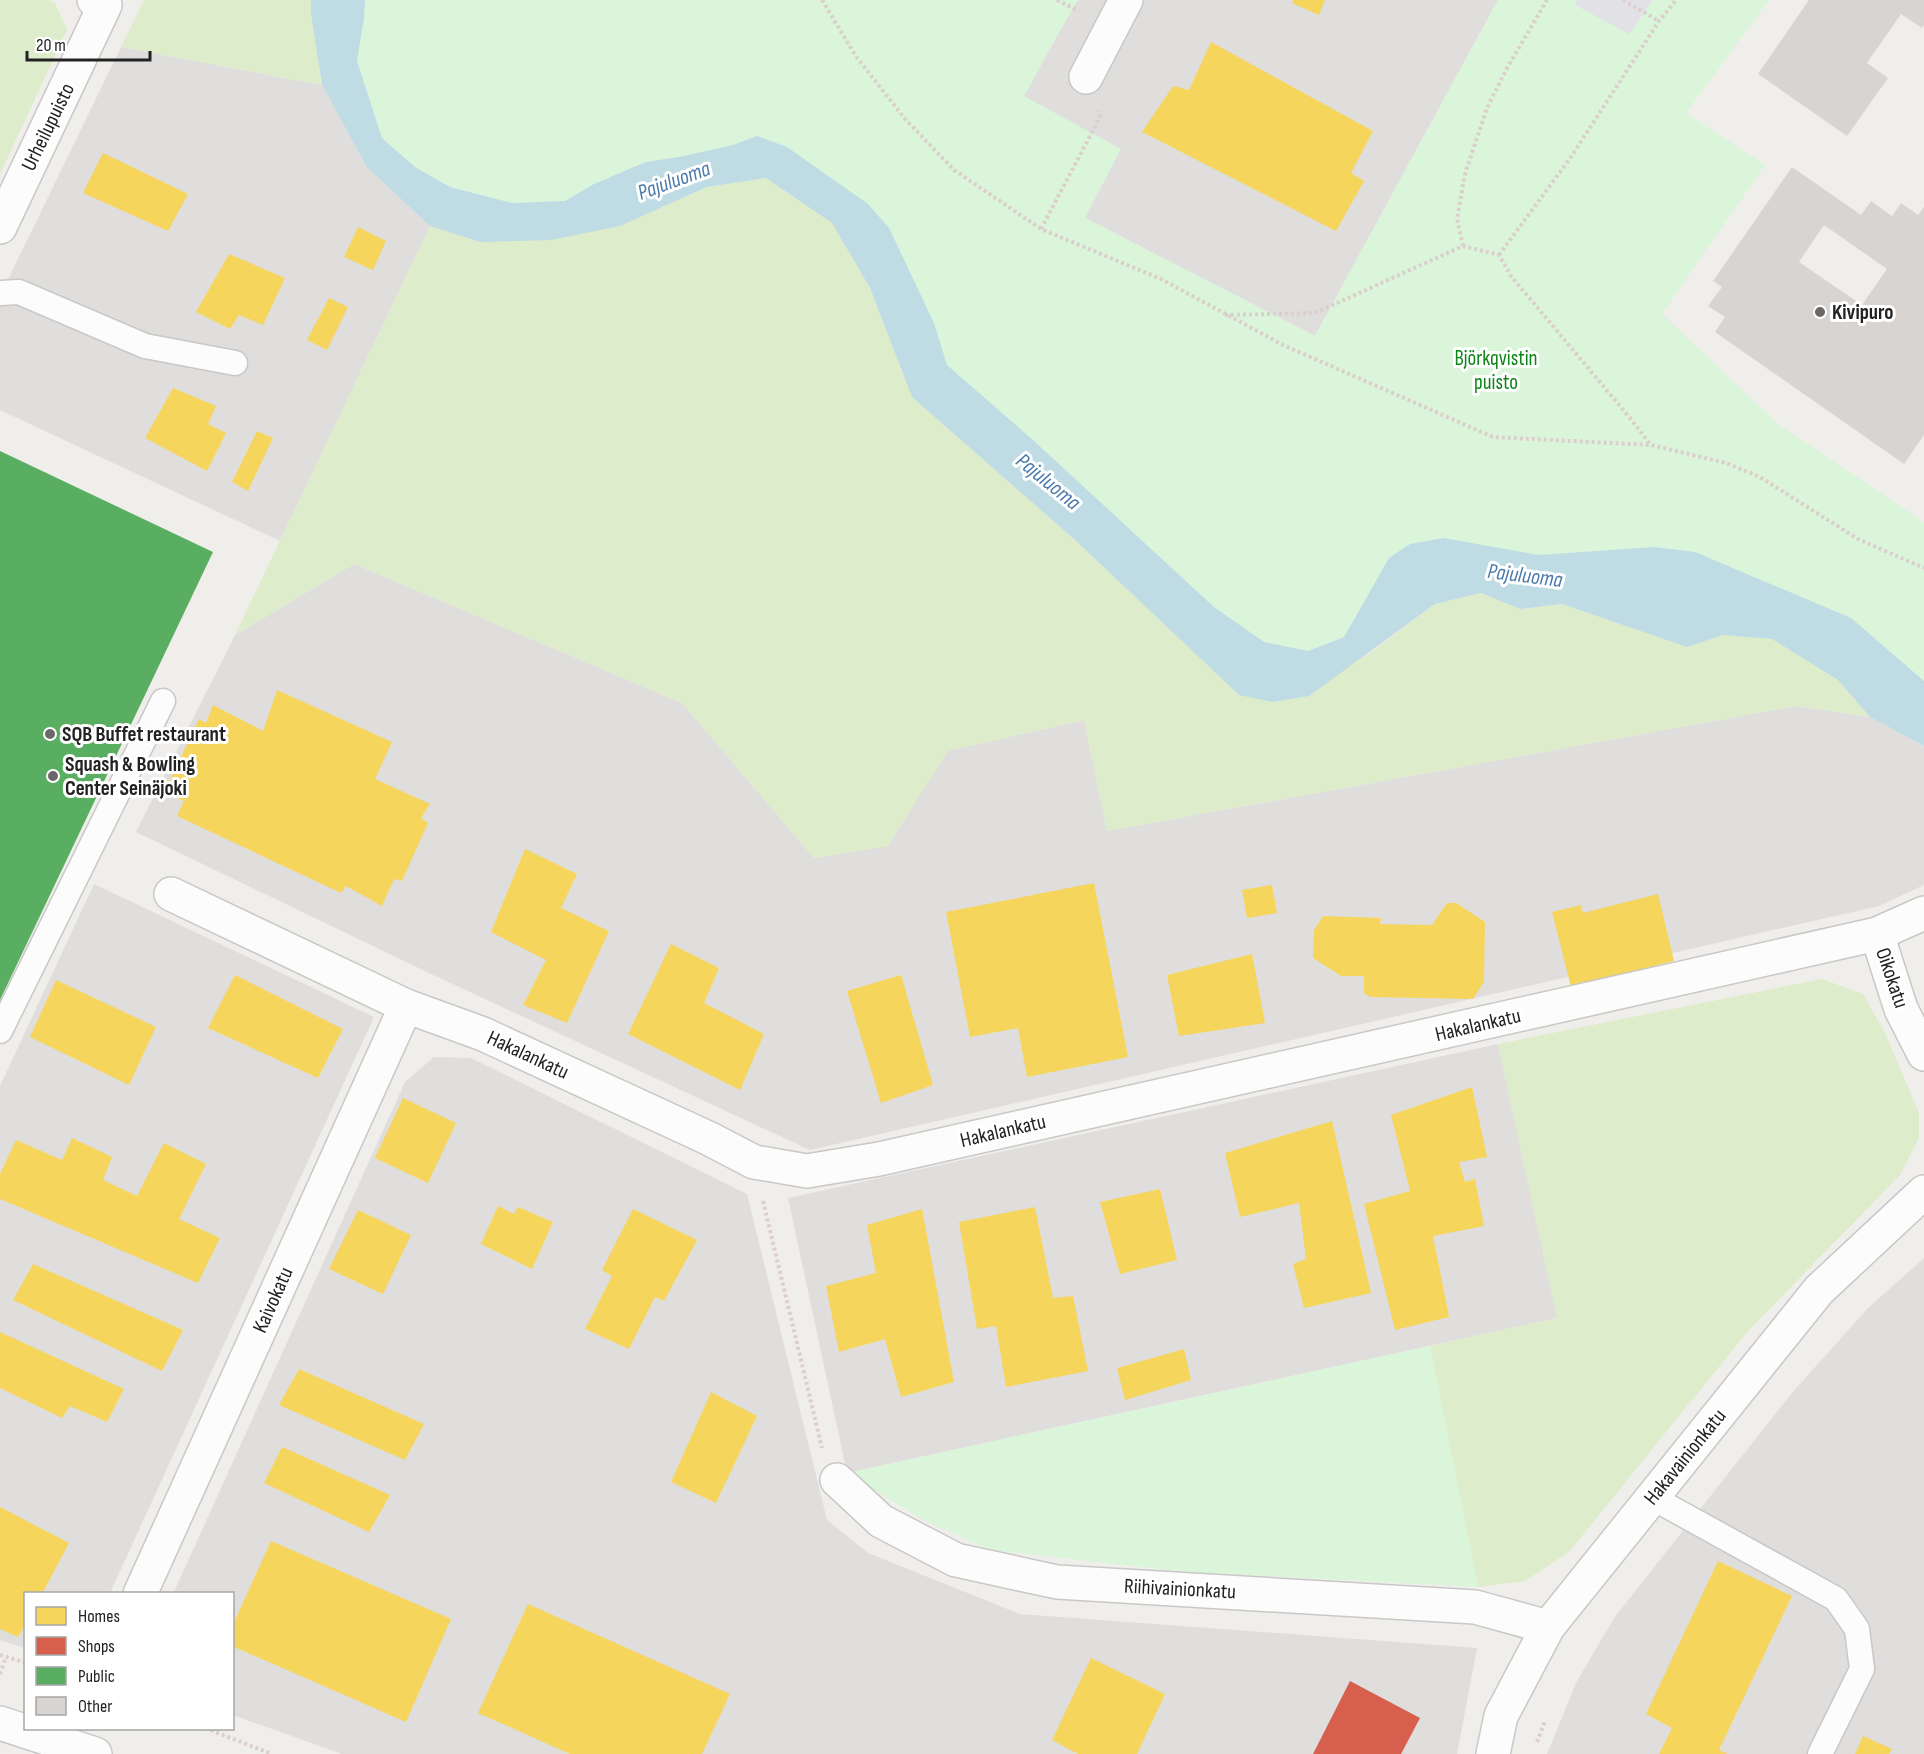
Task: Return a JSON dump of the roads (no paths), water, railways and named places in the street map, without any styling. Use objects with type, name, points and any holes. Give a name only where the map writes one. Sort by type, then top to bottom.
[{"type":"street","name":"Urheilupuisto","points":[[0,227],[105,5],[94,0]]},
{"type":"street","points":[[1086,77],[1126,0]]},
{"type":"street","name":"Hakalankatu","points":[[171,894],[406,1006],[483,1034],[708,1138],[754,1162],[807,1171],[879,1160],[1877,934],[1924,913]]},
{"type":"street","name":"Oikokatu","points":[[1877,934],[1901,1009],[1924,1054]]},
{"type":"street","name":"Kaivokatu","points":[[140,1592],[406,1006]]},
{"type":"street","name":"Hakavainionkatu","points":[[1493,1754],[1501,1716],[1548,1627],[1818,1290],[1924,1192]]},
{"type":"street","name":"Riihivainionkatu","points":[[837,1480],[881,1521],[956,1560],[1057,1582],[1475,1607],[1548,1627]]},
{"type":"street","points":[[0,1723],[71,1745]]},
{"type":"lane","points":[[0,292],[19,292],[146,346],[235,363]]},
{"type":"lane","points":[[0,1031],[163,701]]},
{"type":"lane","points":[[1653,1498],[1836,1599],[1857,1629],[1862,1669],[1820,1754]]},
{"type":"water","name":"Pajuluoma","points":[[311,0],[365,0],[357,61],[382,138],[415,167],[450,187],[512,203],[565,201],[594,184],[646,162],[733,145],[757,136],[787,147],[868,204],[889,228],[934,323],[947,365],[1033,440],[1214,607],[1264,642],[1308,651],[1344,637],[1389,558],[1410,544],[1444,538],[1538,555],[1654,547],[1695,552],[1851,618],[1924,681],[1924,746],[1870,717],[1838,680],[1772,639],[1723,635],[1687,647],[1562,604],[1520,609],[1481,593],[1435,604],[1309,696],[1273,702],[1239,695],[1075,540],[912,397],[870,288],[832,223],[766,178],[707,187],[620,226],[551,240],[480,242],[430,226],[367,167],[322,85]]},
{"type":"place","name":"Kivipuro","points":[[1820,312]]},
{"type":"place","name":"SQB Buffet restaurant","points":[[50,734]]},
{"type":"place","name":"Squash & Bowling Center Seinäjoki","points":[[53,776]]},
{"type":"park label","name":"Björkqvistin puisto","points":[[1496,370]]}]
